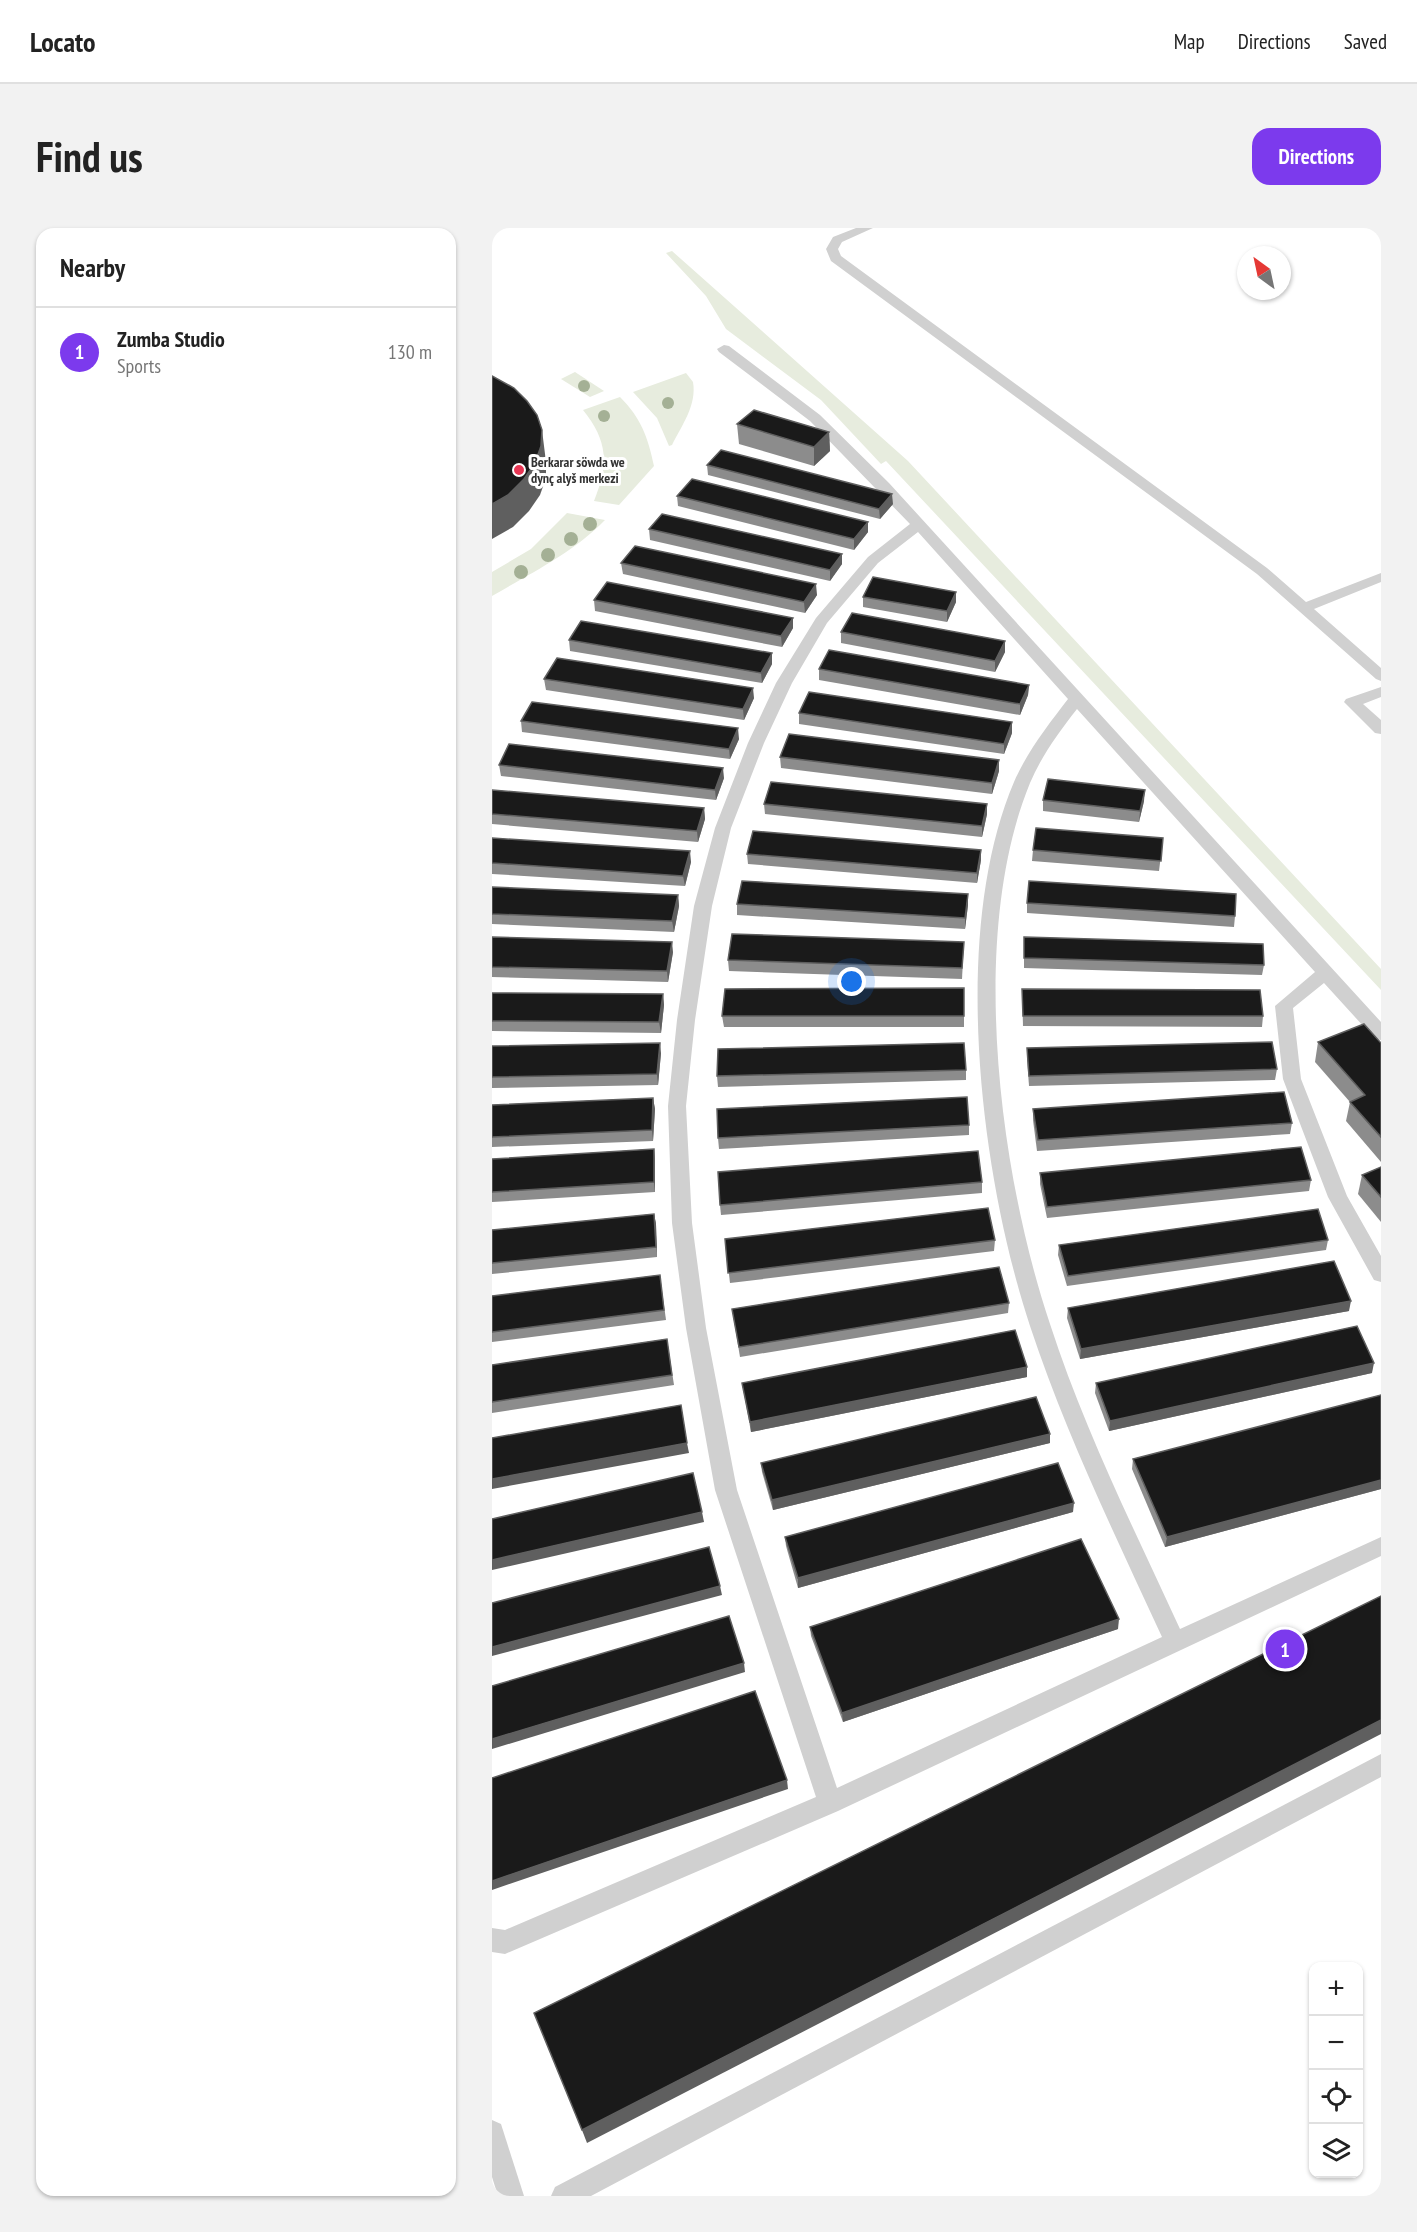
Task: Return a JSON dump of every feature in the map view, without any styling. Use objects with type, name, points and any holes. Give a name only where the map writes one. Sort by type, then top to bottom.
[{"type":"lane","points":[[867,228],[837,240],[832,249],[835,258],[1262,571],[1381,676]]},
{"type":"lane","points":[[724,349],[815,418],[919,524],[1381,1034]]},
{"type":"lane","points":[[830,1803],[726,1490],[693,1304],[682,1223],[677,1106],[686,1020],[703,906],[723,828],[756,743],[784,683],[820,621],[873,560],[919,524]]},
{"type":"lane","points":[[1304,608],[1381,577]]},
{"type":"lane","points":[[1381,692],[1352,702],[1381,729]]},
{"type":"lane","points":[[1076,699],[1032,762],[1011,814],[992,912],[986,988],[989,1066],[998,1141],[1016,1233],[1038,1321],[1089,1454],[1175,1642]]},
{"type":"lane","points":[[1325,974],[1284,1006],[1292,1079],[1338,1197],[1381,1274]]},
{"type":"lane","points":[[492,1940],[505,1942],[830,1803],[1381,1546]]},
{"type":"lane","points":[[564,2196],[1381,1765]]},
{"type":"lane","points":[[492,2133],[511,2196]]},
{"type":"shaded area","points":[[672,251],[908,461],[1381,969],[1381,990],[886,461],[881,464],[821,400],[726,329],[706,296],[666,253]]},
{"type":"shaded area","points":[[575,372],[604,391],[590,397],[561,379]]},
{"type":"shaded area","points":[[686,373],[693,382],[693,399],[684,422],[672,445],[669,446],[657,418],[633,392]]},
{"type":"shaded area","points":[[620,397],[643,429],[654,466],[619,505],[594,501],[602,476],[604,453],[597,432],[583,410]]},
{"type":"shaded area","points":[[567,513],[605,520],[579,543],[492,596],[492,572],[531,549]]},
{"type":"building","name":"Berkarar söwda we dynç alyš merkezi","points":[[492,376],[514,388],[527,401],[537,415],[542,430],[541,446],[535,463],[524,479],[508,495],[492,504]]},
{"type":"building","points":[[754,410],[829,432],[814,447],[737,424]]},
{"type":"building","points":[[721,450],[892,494],[879,509],[707,465]]},
{"type":"building","points":[[692,479],[868,522],[854,539],[677,496]]},
{"type":"building","points":[[662,514],[842,554],[830,570],[649,529]]},
{"type":"building","points":[[635,546],[816,584],[804,602],[621,563]]},
{"type":"building","points":[[873,577],[956,592],[947,611],[863,597]]},
{"type":"building","points":[[607,582],[793,618],[781,636],[594,600]]},
{"type":"building","points":[[852,613],[1005,641],[995,661],[841,632]]},
{"type":"building","points":[[581,621],[772,653],[761,673],[569,640]]},
{"type":"building","points":[[829,650],[1029,685],[1020,704],[819,669]]},
{"type":"building","points":[[557,658],[753,688],[743,709],[544,679]]},
{"type":"building","points":[[809,692],[1012,722],[1004,744],[799,713]]},
{"type":"building","points":[[532,702],[738,728],[729,749],[521,721]]},
{"type":"building","points":[[789,734],[999,760],[992,783],[780,757]]},
{"type":"building","points":[[509,744],[723,768],[715,790],[499,765]]},
{"type":"building","points":[[1048,779],[1145,790],[1140,811],[1043,800]]},
{"type":"building","points":[[771,782],[987,804],[982,826],[764,804]]},
{"type":"building","points":[[492,790],[704,808],[697,831],[492,814]]},
{"type":"building","points":[[1036,828],[1163,838],[1161,861],[1033,850]]},
{"type":"building","points":[[753,831],[981,850],[977,873],[747,854]]},
{"type":"building","points":[[492,838],[690,851],[683,876],[492,863]]},
{"type":"building","points":[[742,881],[968,894],[965,918],[737,904]]},
{"type":"building","points":[[1029,881],[1236,894],[1235,916],[1027,903]]},
{"type":"building","points":[[492,887],[678,895],[672,921],[492,914]]},
{"type":"building","points":[[732,934],[964,942],[962,968],[728,960]]},
{"type":"building","points":[[492,937],[672,942],[667,971],[492,967]]},
{"type":"building","points":[[1024,937],[1263,944],[1264,965],[1024,958]]},
{"type":"building","points":[[964,988],[964,1016],[722,1016],[725,989]]},
{"type":"building","points":[[1022,989],[1260,990],[1263,1016],[1023,1016]]},
{"type":"building","points":[[492,993],[663,994],[659,1022],[492,1021]]},
{"type":"building","points":[[1364,1024],[1381,1043],[1381,1137],[1350,1102],[1365,1095],[1318,1042]]},
{"type":"building","points":[[1272,1042],[1277,1069],[1029,1076],[1027,1048]]},
{"type":"building","points":[[660,1043],[657,1074],[492,1077],[492,1046]]},
{"type":"building","points":[[964,1043],[966,1070],[717,1076],[718,1049]]},
{"type":"building","points":[[1284,1092],[1292,1123],[1038,1140],[1033,1109]]},
{"type":"building","points":[[967,1097],[969,1125],[718,1138],[717,1109]]},
{"type":"building","points":[[653,1098],[652,1130],[492,1137],[492,1105]]},
{"type":"building","points":[[1301,1147],[1311,1180],[1047,1207],[1040,1173]]},
{"type":"building","points":[[654,1149],[654,1182],[492,1192],[492,1159]]},
{"type":"building","points":[[978,1151],[982,1182],[720,1205],[718,1172]]},
{"type":"building","points":[[1381,1167],[1381,1197],[1362,1175]]},
{"type":"building","points":[[988,1208],[995,1240],[728,1273],[725,1239]]},
{"type":"building","points":[[1318,1209],[1328,1240],[1068,1276],[1059,1245]]},
{"type":"building","points":[[654,1214],[656,1247],[492,1263],[492,1230]]},
{"type":"building","points":[[1334,1261],[1351,1301],[1081,1349],[1068,1308]]},
{"type":"building","points":[[999,1267],[1009,1303],[739,1347],[732,1309]]},
{"type":"building","points":[[660,1275],[664,1310],[492,1332],[492,1296]]},
{"type":"building","points":[[1357,1326],[1374,1363],[1110,1421],[1096,1383]]},
{"type":"building","points":[[1015,1330],[1027,1367],[750,1422],[742,1383]]},
{"type":"building","points":[[667,1339],[672,1375],[492,1402],[492,1365]]},
{"type":"building","points":[[1381,1395],[1381,1480],[1167,1537],[1133,1459]]},
{"type":"building","points":[[1036,1397],[1050,1434],[772,1500],[761,1463]]},
{"type":"building","points":[[681,1405],[687,1443],[492,1479],[492,1438]]},
{"type":"building","points":[[1058,1463],[1074,1503],[798,1578],[785,1537]]},
{"type":"building","points":[[693,1473],[702,1512],[492,1560],[492,1519]]},
{"type":"building","points":[[1081,1539],[1119,1619],[842,1713],[810,1627]]},
{"type":"building","points":[[709,1547],[720,1586],[492,1647],[492,1603]]},
{"type":"building","points":[[1381,1596],[1381,1720],[582,2130],[534,2013]]},
{"type":"building","points":[[729,1616],[744,1663],[492,1739],[492,1686]]},
{"type":"building","points":[[755,1691],[787,1780],[492,1881],[492,1778]]},
{"type":"place","name":"Berkarar söwda we dynç alyš merkezi","points":[[519,470]]},
{"type":"place","name":"Zumba Studio","points":[[1285,1649]]}]
